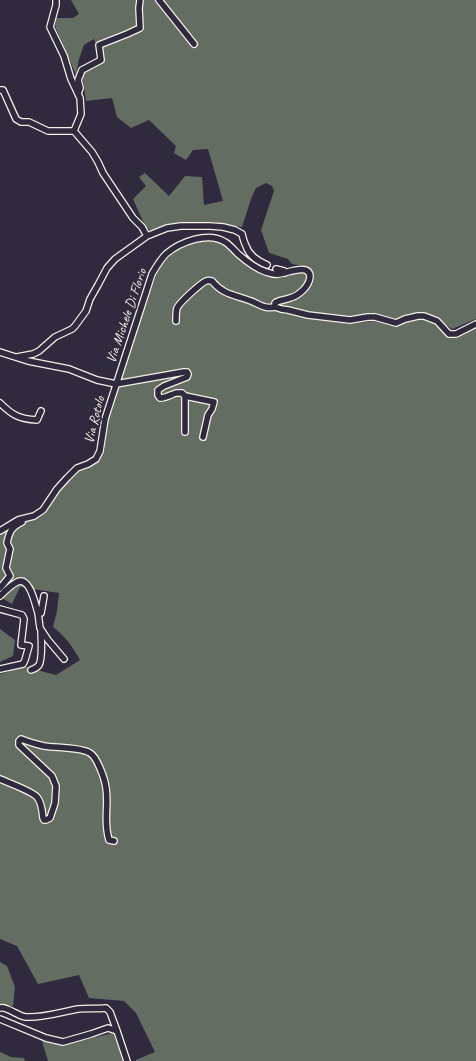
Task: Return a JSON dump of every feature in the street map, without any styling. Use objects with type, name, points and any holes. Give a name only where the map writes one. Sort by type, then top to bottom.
[{"type":"street","points":[[78,94],[80,88],[78,80],[82,70],[101,60],[98,45],[140,28],[140,0]]},
{"type":"street","points":[[159,0],[194,44]]},
{"type":"street","points":[[56,2],[50,27],[64,56],[71,79],[80,98],[81,114],[74,131]]},
{"type":"street","points":[[0,90],[3,90],[16,119],[21,122],[29,122],[48,131],[74,131],[92,152],[103,173],[132,218],[142,227],[147,236]]},
{"type":"street","points":[[15,357],[33,354],[55,338],[72,329],[86,311],[90,299],[107,268],[115,259],[147,236],[167,228],[181,226],[210,226],[235,230],[242,234],[245,245],[251,255],[267,265]]},
{"type":"street","name":"Via Michele Di Florio","points":[[116,384],[152,274],[156,266],[171,250],[185,243],[200,238],[214,237],[225,242],[249,263],[263,271],[278,274],[294,270],[303,270],[309,274],[309,279],[305,288],[292,297],[276,302],[275,307]]},
{"type":"street","points":[[276,269],[284,271],[285,273]]},
{"type":"street","points":[[176,321],[177,308],[180,303],[203,283],[212,281],[223,291],[252,301],[261,306],[270,308],[275,307],[308,315],[350,320],[375,317],[396,323],[405,319],[424,316],[437,321],[449,334],[453,335],[476,324]]},
{"type":"street","points":[[0,352],[28,361],[69,369],[96,380],[116,384],[187,372],[187,377],[164,386],[157,392],[160,398],[166,398],[175,393],[182,393],[185,396],[214,402],[212,410],[208,415],[203,437]]},
{"type":"street","name":"Via Rotolo","points":[[0,531],[18,520],[34,516],[44,510],[66,478],[77,468],[88,464],[96,458],[100,451],[105,419],[116,384]]},
{"type":"street","points":[[185,396],[185,432]]},
{"type":"street","points":[[0,403],[10,413],[26,420],[37,420],[41,411]]},
{"type":"street","points":[[0,588],[10,576],[6,568],[10,549],[7,543],[9,532],[19,523],[28,520],[30,517]]},
{"type":"street","points":[[0,596],[18,581],[22,580],[29,586],[38,613],[41,630],[41,652],[39,665],[31,670]]},
{"type":"street","points":[[38,613],[41,613],[44,596]]},
{"type":"street","points":[[0,609],[22,615],[24,619],[21,645],[29,646],[23,664],[0,669]]},
{"type":"street","points":[[41,630],[64,659]]},
{"type":"street","points":[[0,779],[37,796],[41,805],[43,818],[46,820],[50,818],[55,803],[56,786],[52,776],[20,745],[20,739],[44,746],[80,749],[90,753],[97,762],[106,787],[106,830],[109,840],[114,841]]},
{"type":"street","points":[[0,1008],[3,1007],[25,1017],[106,1008],[110,1012],[127,1061]]},
{"type":"street","points":[[0,1019],[46,1038],[63,1042],[108,1028],[117,1031]]},
{"type":"green space","points":[[71,0],[476,0],[476,319],[452,329],[437,318],[416,314],[395,319],[368,314],[352,317],[319,314],[280,306],[279,305],[292,301],[306,292],[313,283],[314,277],[313,272],[309,267],[292,264],[288,259],[269,253],[261,230],[274,191],[272,186],[266,183],[256,188],[242,227],[211,222],[174,225],[150,230],[145,226],[133,199],[146,186],[139,177],[145,173],[169,196],[185,176],[202,177],[204,205],[223,201],[208,149],[193,150],[186,160],[174,153],[176,146],[149,120],[131,128],[117,117],[112,98],[86,101],[82,73],[103,61],[94,39],[84,45],[79,59],[76,75],[55,26],[56,18],[73,18],[79,14]]},
{"type":"green space","points":[[206,240],[215,241],[223,245],[244,263],[261,274],[279,278],[296,273],[303,273],[306,275],[303,285],[295,292],[274,299],[271,305],[272,309],[275,311],[307,318],[350,324],[374,321],[397,326],[406,322],[424,320],[435,324],[448,337],[452,338],[476,327],[476,1061],[136,1061],[155,1052],[136,1013],[124,1001],[89,998],[79,975],[38,984],[17,946],[0,939],[0,674],[25,667],[56,675],[80,660],[68,642],[53,627],[59,593],[20,587],[12,604],[0,597],[0,536],[20,523],[36,519],[46,513],[69,480],[79,471],[90,467],[99,461],[104,452],[108,420],[116,398],[119,384],[156,276],[160,268],[176,251],[190,244]]},
{"type":"green space","points":[[0,629],[15,640],[13,656],[0,662]]},
{"type":"green space","points":[[0,962],[7,966],[15,987],[13,1006],[0,1005]]},
{"type":"green space","points":[[113,1033],[124,1061],[48,1061],[42,1041],[63,1045]]},
{"type":"green space","points":[[0,1052],[11,1057],[24,1058],[25,1061],[0,1061]]}]
